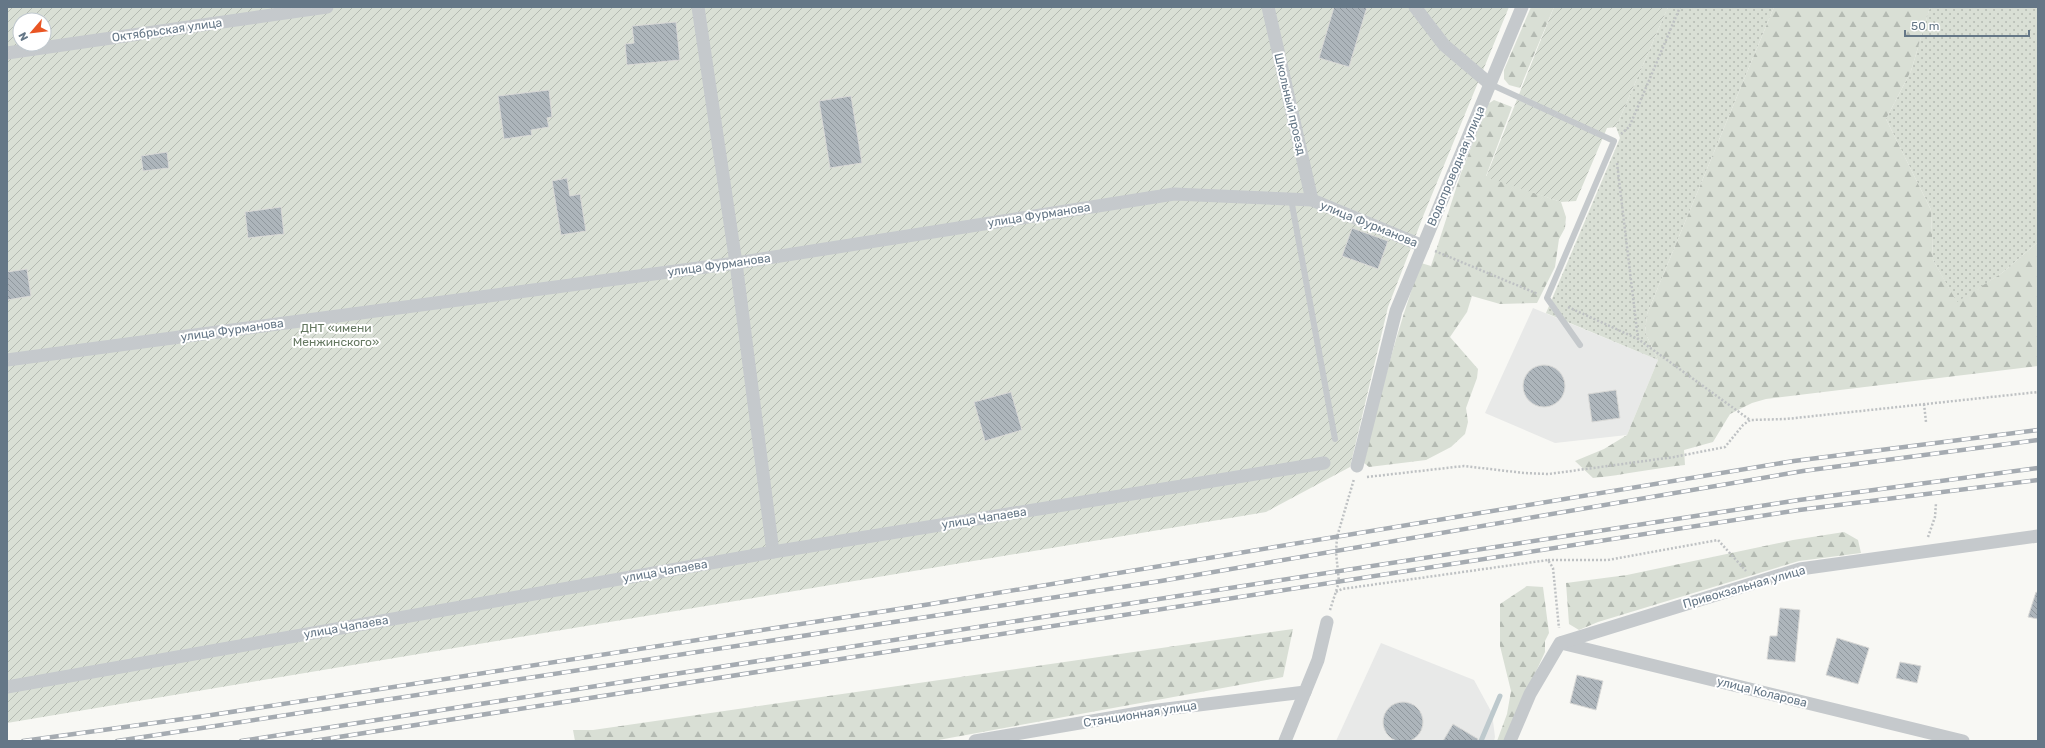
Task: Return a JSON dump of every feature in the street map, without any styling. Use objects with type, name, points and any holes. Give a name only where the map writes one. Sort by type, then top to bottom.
[{"type":"street","name":"Октябрьская улица","points":[[7,53],[327,7]]},
{"type":"street","points":[[698,7],[736,263],[773,552]]},
{"type":"street","name":"Школьный проезд","points":[[1268,7],[1312,200]]},
{"type":"street","points":[[1414,7],[1444,45],[1490,84]]},
{"type":"street","name":"Водопроводная улица","points":[[1358,474],[1396,311],[1522,7]]},
{"type":"street","name":"улица Фурманова","points":[[7,360],[736,263],[1174,194],[1312,200],[1423,246]]},
{"type":"street","name":"улица Чапаева","points":[[7,687],[773,552],[1324,463]]},
{"type":"street","name":"Привокзальная улица","points":[[1560,643],[1800,569],[2038,536]]},
{"type":"street","points":[[1285,741],[1318,660],[1327,622]]},
{"type":"street","points":[[1510,741],[1530,694],[1560,643]]},
{"type":"street","name":"улица Коларова","points":[[1560,643],[1963,741]]},
{"type":"street","name":"Станционная улица","points":[[975,741],[1010,738],[1150,711],[1305,692]]},
{"type":"lane","points":[[1490,84],[1614,141],[1547,298],[1580,345]]},
{"type":"lane","points":[[1291,199],[1335,439]]},
{"type":"path","points":[[1638,339],[1614,141],[1629,127],[1680,7]]},
{"type":"path","points":[[1423,246],[1547,298],[1638,339],[1750,420]]},
{"type":"path","points":[[1327,622],[1334,593],[1339,582],[1336,552],[1337,536],[1358,474],[1464,466],[1524,473],[1549,474],[1674,457],[1725,447],[1743,425],[1750,420],[1786,419],[2038,392]]},
{"type":"path","points":[[1924,404],[1926,422]]},
{"type":"path","points":[[1922,552],[1935,517],[1936,503]]},
{"type":"path","points":[[1334,593],[1342,589],[1548,560],[1608,560],[1718,540],[1741,565],[1754,583]]},
{"type":"path","points":[[1548,560],[1554,568],[1560,643]]},
{"type":"shaded area","points":[[1533,308],[1658,360],[1627,435],[1555,443],[1485,413]]},
{"type":"shaded area","points":[[1381,643],[1474,680],[1492,713],[1495,737],[1494,741],[1336,741]]},
{"type":"green space","name":"ДНТ «имени Менжинского»","points":[[7,7],[1509,7],[1424,214],[1388,307],[1350,467],[1266,512],[7,723]]},
{"type":"green space","points":[[1531,7],[1554,7],[1520,88],[1509,85],[1504,79],[1504,70]]},
{"type":"green space","points":[[1554,7],[1668,7],[1616,127],[1607,128],[1576,201],[1561,202],[1486,177]]},
{"type":"green space","points":[[1668,7],[1774,7],[1647,314],[1645,332],[1658,360],[1546,313],[1620,138],[1616,127]]},
{"type":"green space","points":[[1774,7],[1930,7],[1911,71],[1886,119],[1931,210],[1933,260],[1957,302],[2002,273],[2038,242],[2038,366],[1766,399],[1752,403],[1730,414],[1713,442],[1684,450],[1685,465],[1593,478],[1575,461],[1604,449],[1627,435],[1658,360],[1645,332],[1647,314]]},
{"type":"green space","points":[[1930,7],[2038,7],[2038,242],[2002,273],[1957,303],[1933,260],[1931,210],[1886,119],[1911,71]]},
{"type":"green space","points":[[1494,100],[1512,107],[1486,176],[1561,202],[1566,217],[1565,228],[1559,239],[1555,267],[1537,303],[1500,304],[1472,296],[1467,312],[1450,337],[1478,369],[1477,378],[1466,408],[1468,422],[1465,434],[1451,447],[1426,460],[1369,467],[1364,463],[1370,438],[1390,362],[1412,288],[1421,263],[1431,266],[1461,173],[1488,104]]},
{"type":"green space","points":[[1844,532],[1858,540],[1861,553],[1799,561],[1598,622],[1579,630],[1569,624],[1566,583],[1627,575],[1793,540]]},
{"type":"green space","points":[[1527,586],[1543,587],[1549,633],[1545,641],[1545,652],[1504,741],[1497,741],[1507,714],[1511,691],[1500,646],[1500,604]]},
{"type":"green space","points":[[1293,629],[1283,677],[933,741],[575,741],[573,730],[593,730]]},
{"type":"building","points":[[1334,7],[1367,7],[1349,67],[1319,58]]},
{"type":"building","points":[[676,22],[680,60],[627,65],[625,44],[634,43],[632,26]]},
{"type":"building","points":[[549,90],[552,117],[547,118],[549,127],[531,130],[532,135],[504,139],[498,96]]},
{"type":"building","points":[[851,96],[862,163],[830,168],[819,101]]},
{"type":"building","points":[[167,152],[169,168],[143,171],[141,156]]},
{"type":"building","points":[[567,178],[570,196],[580,194],[586,231],[561,235],[552,181]]},
{"type":"building","points":[[281,207],[284,234],[248,238],[245,212]]},
{"type":"building","points":[[1352,228],[1388,241],[1378,269],[1342,256]]},
{"type":"building","points":[[27,269],[31,296],[7,300],[7,272]]},
{"type":"building","points":[[1540,365],[1548,365],[1559,371],[1565,382],[1565,390],[1559,401],[1548,407],[1540,407],[1529,401],[1523,390],[1523,382],[1529,371]]},
{"type":"building","points":[[1616,390],[1620,418],[1592,422],[1588,394]]},
{"type":"building","points":[[1011,392],[1022,430],[985,441],[974,402]]},
{"type":"building","points":[[2036,592],[2038,593],[2038,619],[2028,617]]},
{"type":"building","points":[[1780,608],[1800,610],[1795,662],[1767,659],[1770,636],[1777,636]]},
{"type":"building","points":[[1837,638],[1869,648],[1858,684],[1826,675]]},
{"type":"building","points":[[1900,662],[1921,666],[1917,683],[1896,678]]},
{"type":"building","points":[[1577,675],[1603,681],[1596,710],[1570,703]]},
{"type":"building","points":[[1407,702],[1414,705],[1420,711],[1423,722],[1422,730],[1414,739],[1407,742],[1399,742],[1392,739],[1384,730],[1383,718],[1386,711],[1395,703]]},
{"type":"building","points":[[1453,724],[1478,739],[1477,741],[1443,741]]},
{"type":"waterway","points":[[1481,741],[1500,696]]},
{"type":"railway","points":[[23,741],[205,716],[931,604],[1794,461],[2038,430]]},
{"type":"railway","points":[[117,741],[1161,581],[1803,471],[2038,440]]},
{"type":"railway","points":[[241,741],[1799,500],[2038,468]]},
{"type":"railway","points":[[313,741],[1799,510],[2038,480]]}]
